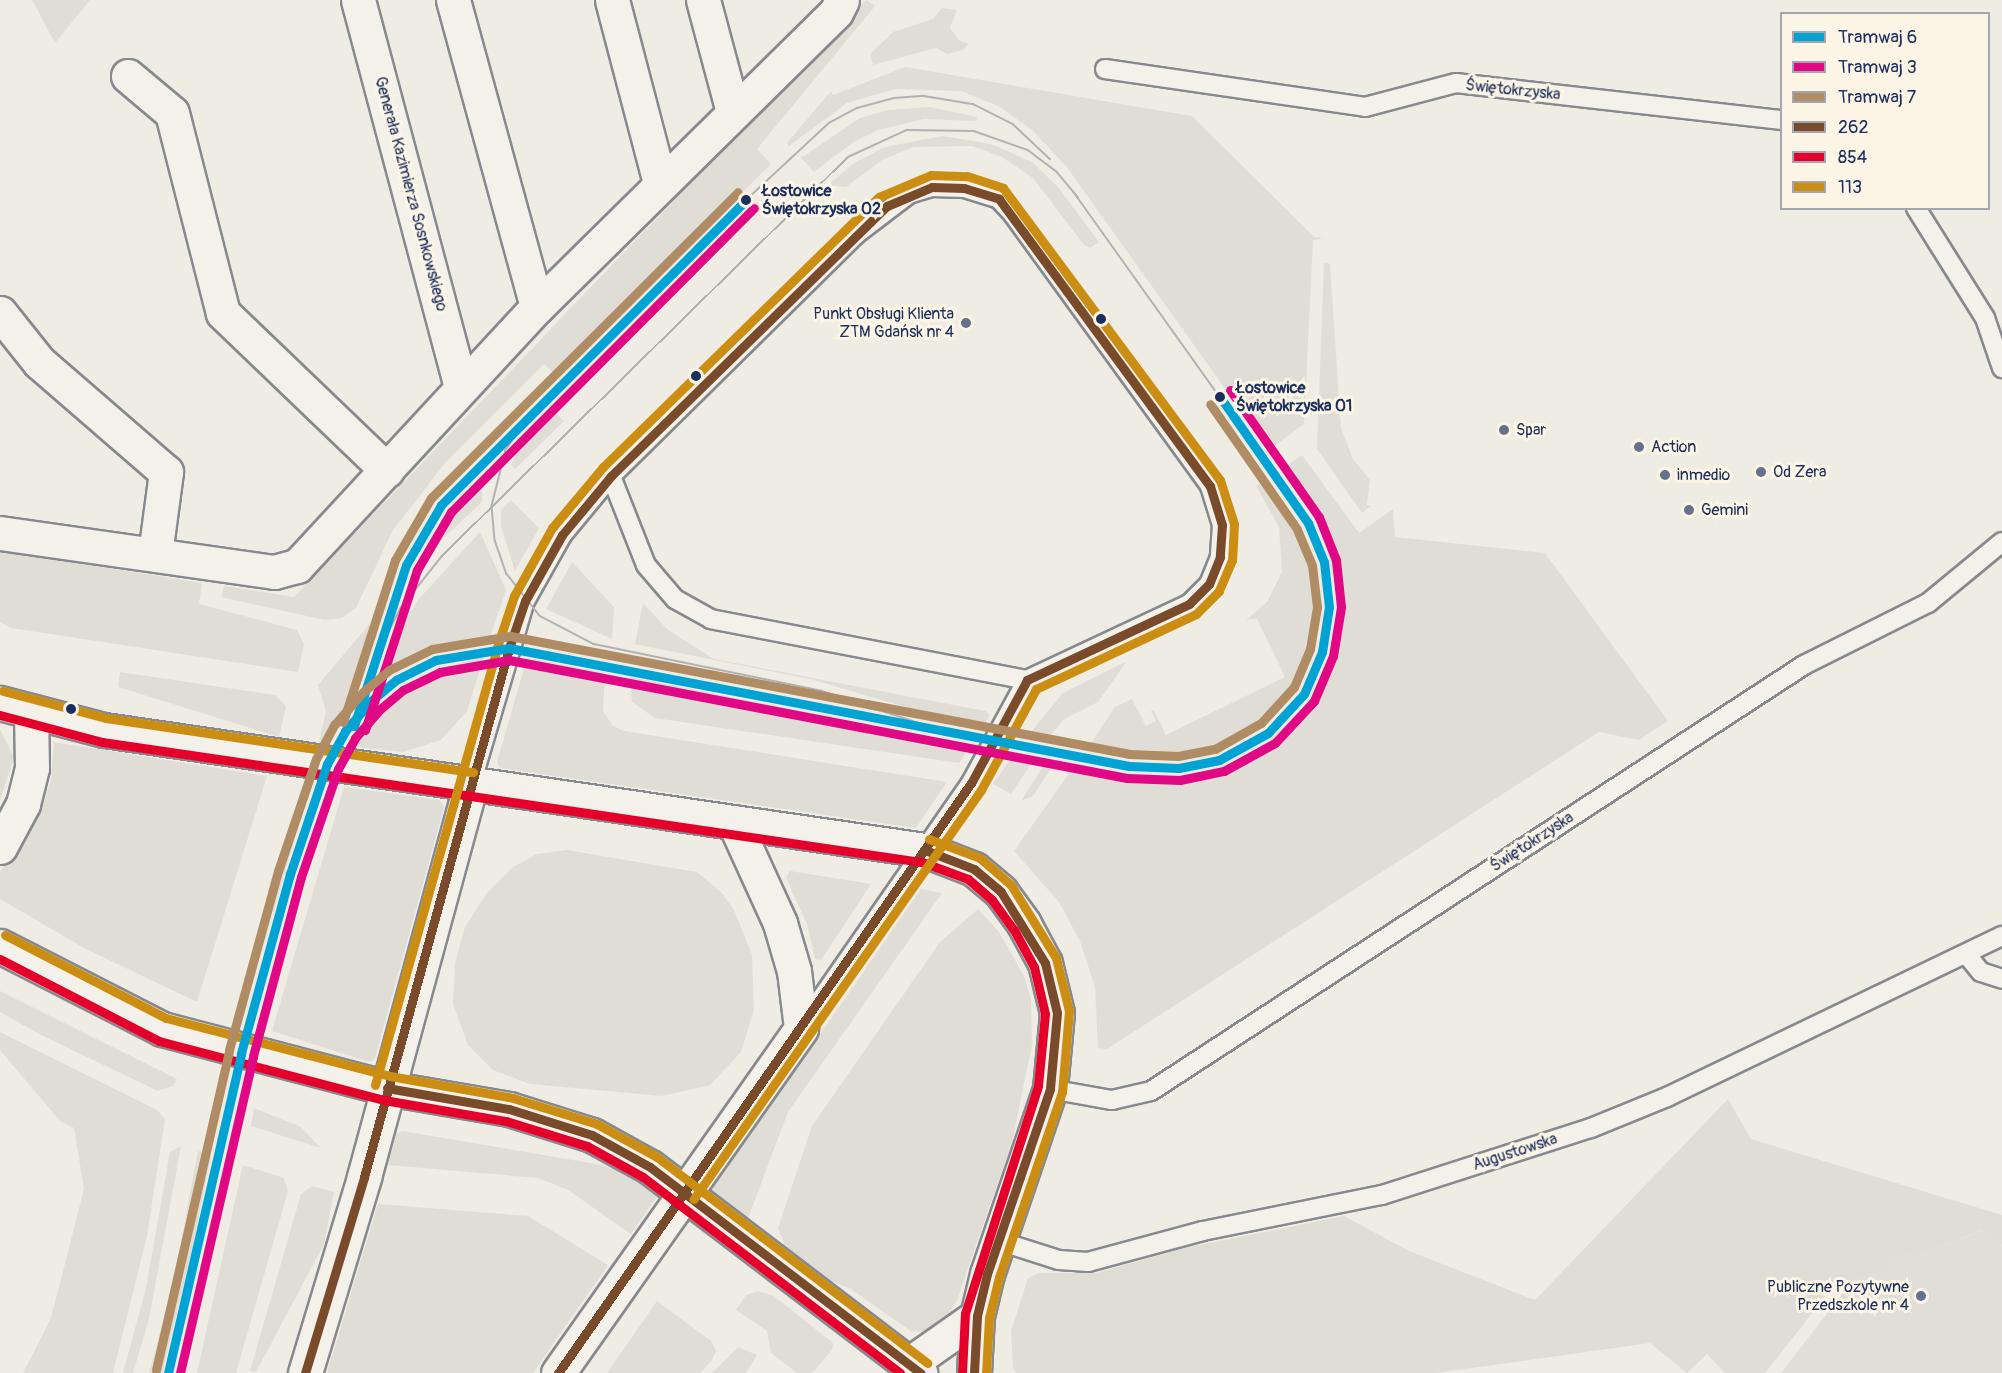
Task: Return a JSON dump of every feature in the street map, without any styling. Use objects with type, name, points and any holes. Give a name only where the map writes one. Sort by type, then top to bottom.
[{"type":"main road","name":"Generała Kazimierza Sosnkowskiego","points":[[358,0],[461,388]]},
{"type":"main road","points":[[453,0],[537,307]]},
{"type":"main road","points":[[612,0],[660,183]]},
{"type":"main road","points":[[703,0],[733,112]]},
{"type":"main road","points":[[0,532],[285,571],[297,566],[537,307],[660,183],[836,12],[842,0]]},
{"type":"main road","points":[[128,76],[172,113],[223,313],[387,470]]},
{"type":"main road","points":[[0,313],[39,362],[166,472],[155,554]]},
{"type":"main road","points":[[0,703],[31,713],[116,732],[925,850],[974,869],[1001,892],[1024,924],[1045,963],[1057,1013],[1050,1089],[999,1240],[977,1316],[974,1373]]},
{"type":"main road","points":[[0,847],[23,804],[32,768],[31,713]]},
{"type":"main road","points":[[305,1373],[471,784]]},
{"type":"main road","points":[[558,1373],[801,1028],[794,970],[780,923],[734,822]]},
{"type":"main road","points":[[0,946],[162,1029],[387,1088],[509,1109],[592,1135],[650,1167],[914,1369],[977,1316]]},
{"type":"lane","name":"Świętokrzyska","points":[[1104,69],[1365,107],[1456,83],[1780,120]]},
{"type":"lane","points":[[471,784],[525,601],[562,535],[611,476],[887,206],[932,187],[964,188],[999,200],[1210,486],[1222,525],[1220,557],[1209,584],[1189,604],[1027,680],[711,619],[675,599],[646,565],[611,476]]},
{"type":"lane","points":[[1917,210],[1985,318],[2002,368]]},
{"type":"lane","name":"Świętokrzyska","points":[[1050,1089],[1112,1100],[1151,1091],[1804,665],[1928,603],[2002,542]]},
{"type":"lane","points":[[801,1028],[998,741],[1027,680]]},
{"type":"lane","name":"Augustowska","points":[[999,1240],[1059,1260],[1088,1262],[1203,1231],[1382,1195],[1602,1124],[1847,1014],[2002,936]]},
{"type":"lane","points":[[1967,955],[1981,972],[2002,979]]},
{"type":"shaded area","points":[[32,0],[90,0],[55,43]]},
{"type":"shaded area","points":[[866,0],[875,6],[757,149],[771,164],[557,376],[544,364],[446,462],[393,530],[356,608],[342,618],[325,620],[221,597],[224,586],[294,597]]},
{"type":"shaded area","points":[[942,8],[957,10],[950,28],[960,41],[969,44],[963,50],[947,54],[936,48],[873,65],[870,54],[893,32],[933,19]]},
{"type":"shaded area","points":[[905,67],[1192,116],[1314,237],[1324,238],[1313,240],[1304,424],[1269,450],[1066,166],[1032,130],[1000,107],[961,91],[895,89],[847,103],[789,146],[787,143],[831,91],[833,95]]},
{"type":"shaded area","points":[[929,107],[977,117],[976,121],[924,119],[878,130],[852,143],[814,172],[801,158],[860,118],[888,110]]},
{"type":"shaded area","points":[[942,136],[991,144],[1032,162],[1058,187],[1099,242],[1090,248],[1084,245],[1033,178],[1002,157],[972,146],[913,147],[882,160],[846,187],[828,185],[854,163],[885,147]]},
{"type":"shaded area","points":[[1324,263],[1330,264],[1341,428],[1353,459],[1370,480],[1367,505],[1371,506],[1362,513],[1317,449]]},
{"type":"shaded area","points":[[550,407],[564,421],[515,469],[511,465],[520,445]]},
{"type":"shaded area","points":[[1302,455],[1359,533],[1393,509],[1395,537],[1545,553],[1668,721],[1639,740],[1599,732],[1107,1049],[1098,1048],[1095,987],[1080,941],[1059,902],[1014,851],[1075,765],[1145,778],[1203,774],[1258,751],[1306,706],[1330,659],[1339,599],[1323,533],[1282,469]]},
{"type":"shaded area","points":[[482,476],[482,502],[420,560],[442,520]]},
{"type":"shaded area","points":[[1266,480],[1306,542],[1318,586],[1313,645],[1293,690],[1253,731],[1209,752],[1152,758],[1087,749],[1115,707],[1132,699],[1146,726],[1156,721],[1151,711],[1154,710],[1166,735],[1285,677],[1257,619],[1246,620],[1267,602],[1282,572],[1279,527],[1256,486]]},
{"type":"shaded area","points":[[511,500],[539,528],[515,571],[501,527],[501,510]]},
{"type":"shaded area","points":[[480,532],[506,590],[489,640],[440,649],[384,679],[396,637],[418,600]]},
{"type":"shaded area","points":[[0,551],[202,583],[199,604],[297,630],[304,644],[298,672],[11,628],[0,622]]},
{"type":"shaded area","points":[[572,562],[614,607],[612,639],[546,609]]},
{"type":"shaded area","points":[[643,603],[668,630],[714,659],[985,711],[990,715],[982,728],[973,727],[814,680],[635,644]]},
{"type":"shaded area","points":[[372,621],[376,621],[351,707],[327,743],[319,742],[326,711],[318,685]]},
{"type":"shaded area","points":[[484,657],[467,711],[441,740],[403,752],[356,747],[367,716],[399,689],[446,667]]},
{"type":"shaded area","points":[[527,658],[605,673],[603,711],[613,726],[624,731],[947,782],[916,828],[500,768],[497,762]]},
{"type":"shaded area","points":[[1127,661],[1098,702],[1064,719],[1046,741],[1027,737],[1063,693]]},
{"type":"shaded area","points":[[120,672],[275,695],[286,706],[279,737],[118,687]]},
{"type":"shaded area","points":[[630,677],[971,745],[959,763],[655,718],[632,702]]},
{"type":"shaded area","points":[[0,729],[14,758],[0,801]]},
{"type":"shaded area","points":[[54,742],[267,776],[197,1002],[86,949],[0,899],[0,872],[41,811],[51,780]]},
{"type":"shaded area","points":[[1015,753],[1036,757],[1011,794],[993,784]]},
{"type":"shaded area","points":[[1048,759],[1056,761],[1033,796],[1021,801]]},
{"type":"shaded area","points":[[307,782],[311,783],[242,1018],[235,1016]]},
{"type":"shaded area","points":[[344,787],[439,800],[444,807],[375,1058],[370,1062],[272,1031]]},
{"type":"shaded area","points":[[567,850],[697,872],[722,893],[734,910],[752,955],[754,1010],[741,1052],[710,1085],[662,1096],[530,1084],[493,1070],[468,1045],[453,1004],[455,963],[465,927],[487,893],[513,867],[537,854]]},
{"type":"shaded area","points":[[790,871],[871,884],[821,960],[815,959],[807,924],[786,878]]},
{"type":"shaded area","points":[[921,889],[942,893],[788,1112],[746,1224],[711,1191]]},
{"type":"shaded area","points":[[978,909],[999,932],[1024,976],[1031,999],[1032,1045],[1012,1142],[957,1300],[945,1320],[928,1331],[912,1332],[851,1289],[814,1274],[779,1251],[784,1243],[778,1228],[812,1126],[940,942]]},
{"type":"shaded area","points":[[0,991],[177,1079],[173,1086],[158,1091],[43,1036],[0,1012]]},
{"type":"shaded area","points":[[0,1032],[157,1110],[165,1119],[147,1236],[113,1373],[23,1373],[51,1318],[84,1189],[74,1128],[60,1121],[0,1050]]},
{"type":"shaded area","points":[[1728,1099],[1751,1139],[2002,1215],[2002,1246],[1982,1230],[1916,1257],[1904,1254],[1889,1260],[1885,1270],[1852,1281],[1840,1278],[1765,1373],[1725,1373],[1707,1354],[1687,1373],[1650,1343],[1436,1373],[1016,1373],[1013,1367],[1011,1331],[1028,1278],[1039,1273],[1096,1273],[1185,1248],[1344,1216],[1409,1251],[1535,1300]]},
{"type":"shaded area","points":[[254,1108],[301,1127],[321,1148],[251,1126]]},
{"type":"shaded area","points":[[402,1131],[602,1165],[636,1177],[660,1192],[631,1234],[568,1190],[538,1178],[388,1165],[396,1134]]},
{"type":"shaded area","points":[[181,1146],[149,1319],[133,1373],[123,1373],[146,1288],[170,1152]]},
{"type":"shaded area","points":[[198,1151],[211,1155],[192,1251],[162,1373],[149,1373],[173,1285]]},
{"type":"shaded area","points":[[243,1165],[284,1178],[288,1191],[236,1373],[197,1373]]},
{"type":"shaded area","points":[[312,1186],[334,1192],[324,1244],[256,1372],[250,1371],[301,1194]]},
{"type":"shaded area","points":[[378,1204],[528,1216],[608,1265],[533,1373],[327,1373]]},
{"type":"shaded area","name":"Publiczne Pozytywne Przedszkole nr 4","points":[[1983,1230],[2002,1246],[2002,1373],[1781,1373],[1852,1281],[1884,1270],[1889,1260],[1904,1254],[1916,1257]]},
{"type":"shaded area","points":[[758,1291],[774,1296],[833,1343],[832,1350],[812,1373],[797,1373],[771,1353],[767,1331],[736,1310],[746,1295]]},
{"type":"shaded area","points":[[657,1301],[711,1341],[716,1351],[712,1360],[700,1373],[607,1373]]},
{"type":"shaded area","points":[[738,1347],[757,1355],[746,1373],[712,1373]]},
{"type":"tram line","points":[[746,200],[829,123],[857,108],[894,98],[924,96],[973,104],[1013,124],[1050,159]]},
{"type":"tram line","points":[[374,661],[400,609],[442,556],[848,157],[907,130],[974,131],[1028,150],[1057,172],[1078,197]]},
{"type":"tram line","points":[[1073,191],[1220,397]]},
{"type":"tram line","name":"7","points":[[343,722],[395,560],[431,498],[738,192]]},
{"type":"tram line","name":"6","points":[[354,726],[406,565],[441,505],[746,200]]},
{"type":"tram line","name":"3","points":[[365,730],[417,570],[451,512],[754,208]]},
{"type":"tram line","name":"3","points":[[180,1373],[253,1056],[301,877],[338,769],[355,738],[379,710],[403,690],[440,672],[509,660],[1127,778],[1180,780],[1224,771],[1275,743],[1314,701],[1333,656],[1341,607],[1336,560],[1319,517],[1230,390]]},
{"type":"tram line","name":"6","points":[[168,1373],[241,1053],[290,874],[327,764],[345,731],[371,701],[396,680],[436,660],[509,648],[1129,766],[1179,768],[1219,760],[1268,733],[1304,694],[1322,652],[1329,607],[1324,562],[1308,523],[1220,397]]},
{"type":"tram line","name":"7","points":[[156,1370],[229,1050],[278,871],[316,759],[335,724],[363,692],[389,670],[432,649],[510,636],[1130,754],[1178,756],[1215,749],[1261,723],[1294,687],[1310,649],[1317,607],[1312,565],[1297,529],[1210,404]]},
{"type":"tram line","points":[[537,407],[506,450],[492,506],[495,540],[507,574],[540,616],[594,644],[822,691],[931,727]]},
{"type":"transit line","name":"113","points":[[375,1085],[498,644],[514,596],[552,528],[603,467],[879,197],[931,175],[967,176],[1003,188],[1220,480],[1234,524],[1232,560],[1219,591],[1196,614],[1036,689],[981,790],[694,1199]]},
{"type":"transit line","name":"262","points":[[305,1373],[364,1177],[509,648],[525,601],[562,535],[611,476],[887,206],[932,187],[964,188],[999,199],[1210,486],[1222,525],[1220,557],[1209,584],[1189,604],[1027,680],[971,783],[558,1373]]},
{"type":"transit line","name":"113","points":[[3,691],[106,718],[473,772]]},
{"type":"transit line","name":"854","points":[[0,715],[102,742],[922,862],[968,879],[992,900],[1014,930],[1034,967],[1045,1014],[1038,1086],[965,1313],[962,1372]]},
{"type":"transit line","name":"113","points":[[929,839],[980,858],[1011,885],[1056,958],[1069,1011],[1062,1092],[999,1277],[989,1318],[986,1373]]},
{"type":"transit line","name":"262","points":[[925,850],[974,869],[1001,892],[1045,963],[1057,1013],[1050,1089],[987,1274],[977,1316],[974,1373]]},
{"type":"transit line","name":"113","points":[[5,935],[166,1018],[390,1076],[513,1098],[597,1124],[657,1157],[927,1363]]},
{"type":"transit line","name":"854","points":[[0,959],[159,1041],[384,1100],[506,1121],[587,1146],[643,1177],[900,1373]]},
{"type":"transit line","name":"262","points":[[387,1088],[509,1109],[592,1135],[650,1167],[920,1373]]},
{"type":"place","name":"Łostowice Świętokrzyska 02","points":[[746,200]]},
{"type":"place","name":"Punkt Obsługi Klienta ZTM Gdańsk nr 4","points":[[966,323]]},
{"type":"place","name":"Łostowice Świętokrzyska 01","points":[[1220,397]]},
{"type":"place","name":"Spar","points":[[1504,430]]},
{"type":"place","name":"Action","points":[[1639,447]]},
{"type":"place","name":"Od Zera","points":[[1761,472]]},
{"type":"place","name":"inmedio","points":[[1665,475]]},
{"type":"place","name":"Gemini","points":[[1689,510]]},
{"type":"place","name":"Publiczne Pozytywne Przedszkole nr 4","points":[[1921,1296]]}]
